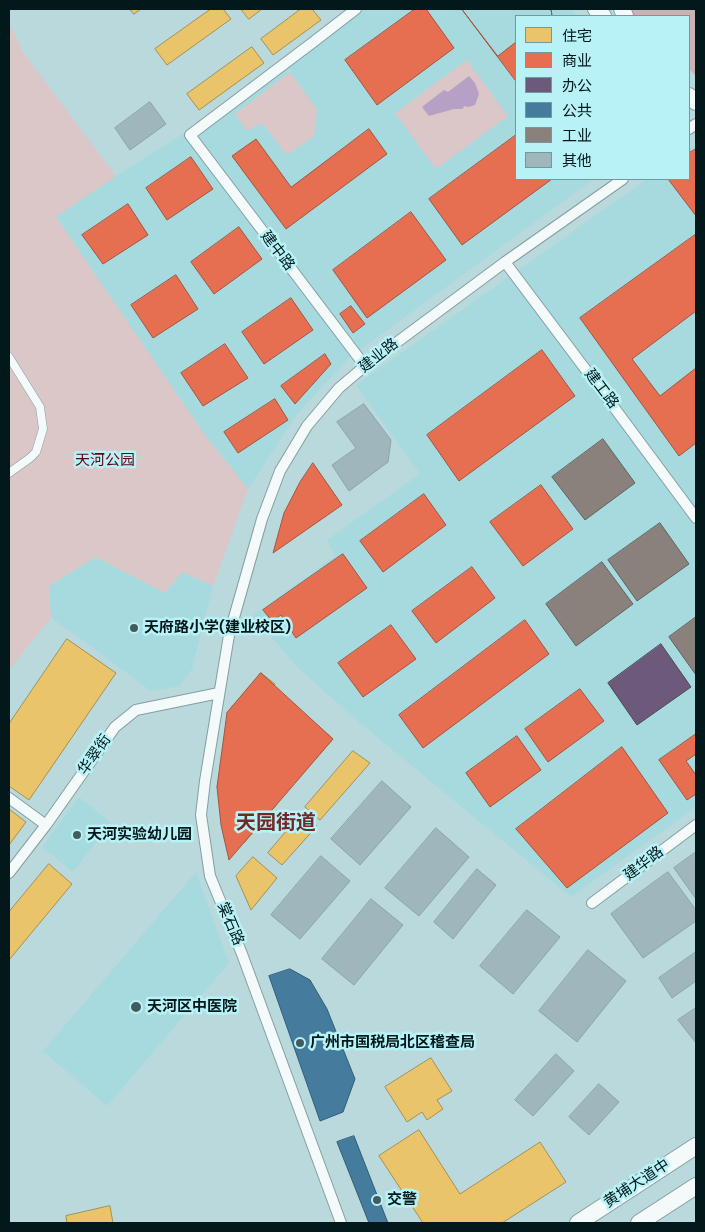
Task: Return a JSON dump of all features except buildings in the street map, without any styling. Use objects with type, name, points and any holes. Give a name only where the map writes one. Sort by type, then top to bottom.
[{"type":"main road","name":"黄埔大道中","points":[[578,1223],[696,1146]]},
{"type":"main road","points":[[639,1223],[696,1186]]},
{"type":"street","name":"建中路","points":[[356,9],[190,135],[365,366]]},
{"type":"street","name":"建业路","points":[[236,612],[262,519],[280,471],[307,426],[339,388],[365,366],[505,262],[622,180]]},
{"type":"street","name":"建工路","points":[[505,262],[696,518]]},
{"type":"street","points":[[9,357],[40,407],[43,429],[36,452],[9,473]]},
{"type":"street","name":"棠石路","points":[[236,612],[229,635],[201,815],[210,876],[242,954],[341,1223]]},
{"type":"street","name":"华翠街","points":[[9,873],[46,825],[115,727],[136,710],[219,693]]},
{"type":"street","points":[[9,798],[46,825]]},
{"type":"street","name":"建华路","points":[[592,903],[696,825]]},
{"type":"shaded area","points":[[359,9],[572,9],[577,15],[515,15],[515,180],[593,180],[349,358],[297,414],[248,489],[204,434],[55,217],[183,134]]},
{"type":"shaded area","points":[[620,9],[696,9],[696,76],[690,70],[690,15],[627,15]]},
{"type":"shaded area","points":[[469,76],[475,83],[479,94],[475,105],[429,116],[422,107],[444,90],[448,92]]},
{"type":"shaded area","points":[[696,144],[696,807],[571,897],[360,723],[296,666],[253,615],[335,556],[327,540],[420,474],[356,385],[646,180],[690,180],[690,148]]},
{"type":"shaded area","name":"天府路小学(建业校区)","points":[[96,557],[165,593],[182,571],[213,586],[192,669],[180,686],[151,691],[51,618],[49,586]]},
{"type":"shaded area","name":"天河实验幼儿园","points":[[79,797],[111,823],[73,872],[42,847]]},
{"type":"shaded area","name":"天河区中医院","points":[[196,872],[229,963],[107,1106],[43,1051]]},
{"type":"green space","name":"天河公园","points":[[9,23],[23,52],[116,176],[56,217],[204,434],[248,489],[213,586],[182,572],[165,593],[96,557],[49,586],[51,618],[9,670]]},
{"type":"green space","points":[[467,60],[508,116],[436,169],[395,113]]},
{"type":"green space","points":[[290,72],[317,110],[314,136],[287,155],[262,123],[247,131],[235,114]]},
{"type":"place","name":"天府路小学(建业校区)","points":[[134,628]]},
{"type":"place","name":"天河实验幼儿园","points":[[77,835]]},
{"type":"place","name":"天河区中医院","points":[[136,1007]]},
{"type":"place","name":"广州市国税局北区稽查局","points":[[300,1043]]},
{"type":"place","name":"交警","points":[[377,1200]]},
{"type":"district","name":"天园街道","points":[[276,824]]}]
